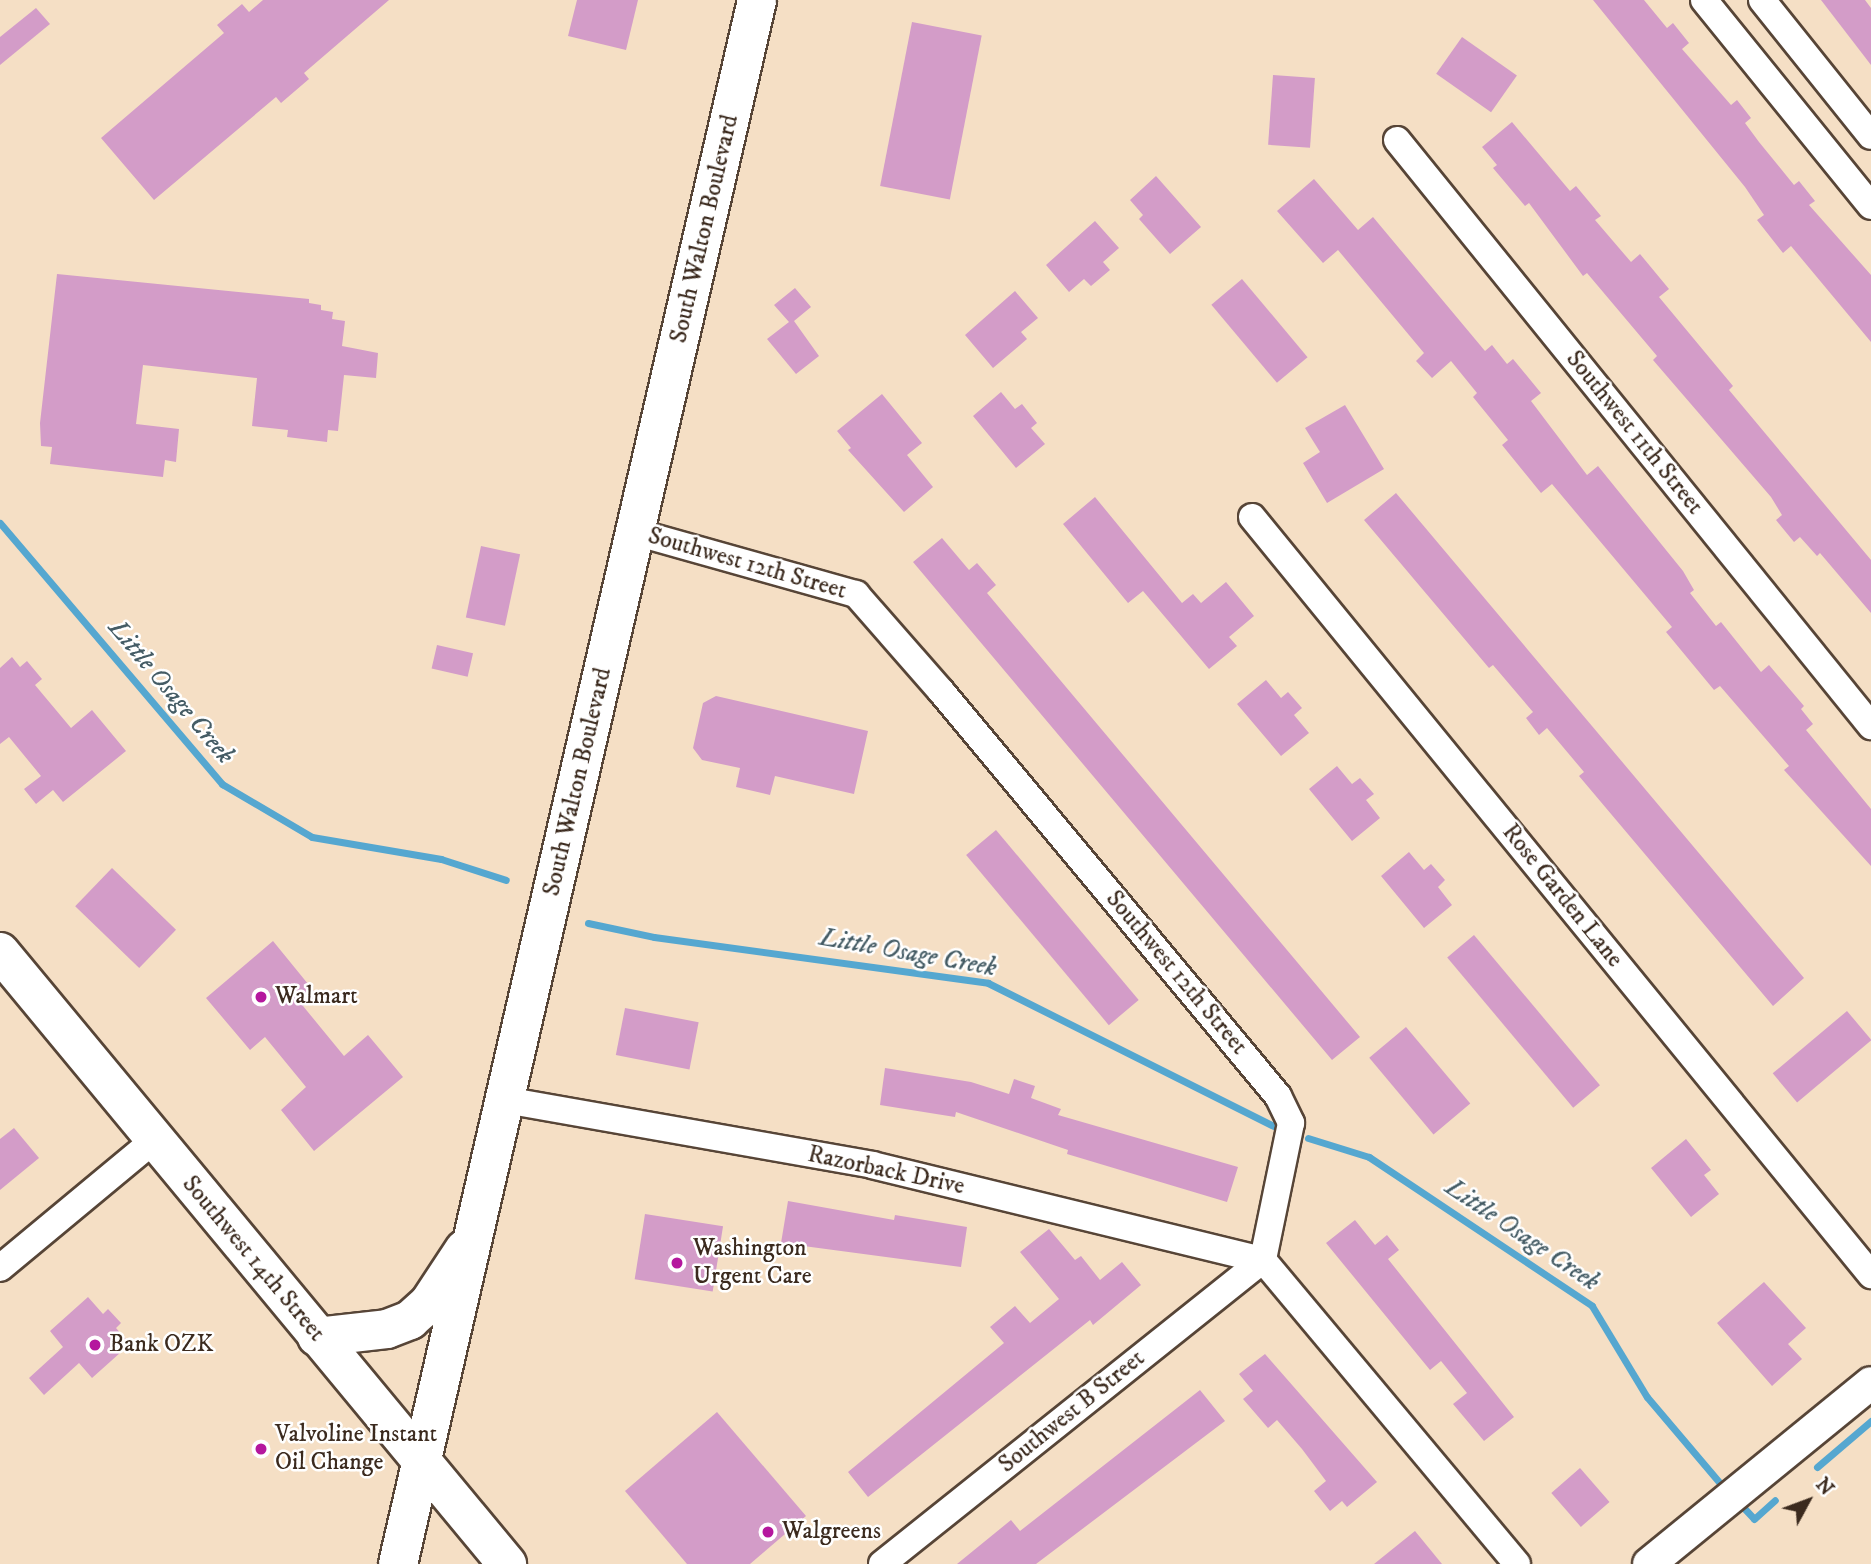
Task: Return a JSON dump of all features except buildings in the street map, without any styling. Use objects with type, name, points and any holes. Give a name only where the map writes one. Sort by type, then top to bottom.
[{"type":"main road","name":"South Walton Boulevard","points":[[398,1564],[757,0]]},
{"type":"main road","name":"Southwest 14th Street","points":[[0,952],[507,1564]]},
{"type":"main road","points":[[317,1337],[387,1329],[410,1320],[429,1303],[474,1235]]},
{"type":"street","points":[[1704,0],[1871,206]]},
{"type":"street","points":[[1762,0],[1871,136]]},
{"type":"street","points":[[1791,107],[1824,78]]},
{"type":"street","name":"Southwest 11th Street","points":[[1397,140],[1871,726]]},
{"type":"street","name":"Rose Garden Lane","points":[[1252,517],[1871,1275]]},
{"type":"street","name":"Southwest 12th Street","points":[[635,532],[856,594],[941,691],[1278,1096],[1291,1123],[1263,1260]]},
{"type":"street","name":"Razorback Drive","points":[[505,1100],[872,1165],[1263,1260]]},
{"type":"street","points":[[0,1268],[154,1140]]},
{"type":"street","points":[[1263,1260],[1517,1564]]},
{"type":"street","name":"Southwest B Street","points":[[882,1564],[1263,1260]]},
{"type":"street","points":[[1649,1564],[1871,1383]]},
{"type":"waterway","name":"Little Osage Creek","points":[[0,523],[222,784],[312,837],[441,859],[506,880]]},
{"type":"waterway","name":"Little Osage Creek","points":[[588,923],[654,937],[988,983],[1275,1127]]},
{"type":"waterway","name":"Little Osage Creek","points":[[1308,1138],[1369,1157],[1592,1306],[1647,1397],[1720,1483]]},
{"type":"waterway","name":"Little Osage Creek","points":[[1817,1467],[1871,1421]]},
{"type":"waterway","name":"Little Osage Creek","points":[[1743,1507],[1754,1519],[1775,1500]]},
{"type":"place","name":"Walmart","points":[[261,997]]},
{"type":"place","name":"Washington Urgent Care","points":[[677,1263]]},
{"type":"place","name":"Bank OZK","points":[[95,1345]]},
{"type":"place","name":"Valvoline Instant Oil Change","points":[[261,1449]]},
{"type":"place","name":"Walgreens","points":[[768,1532]]}]
